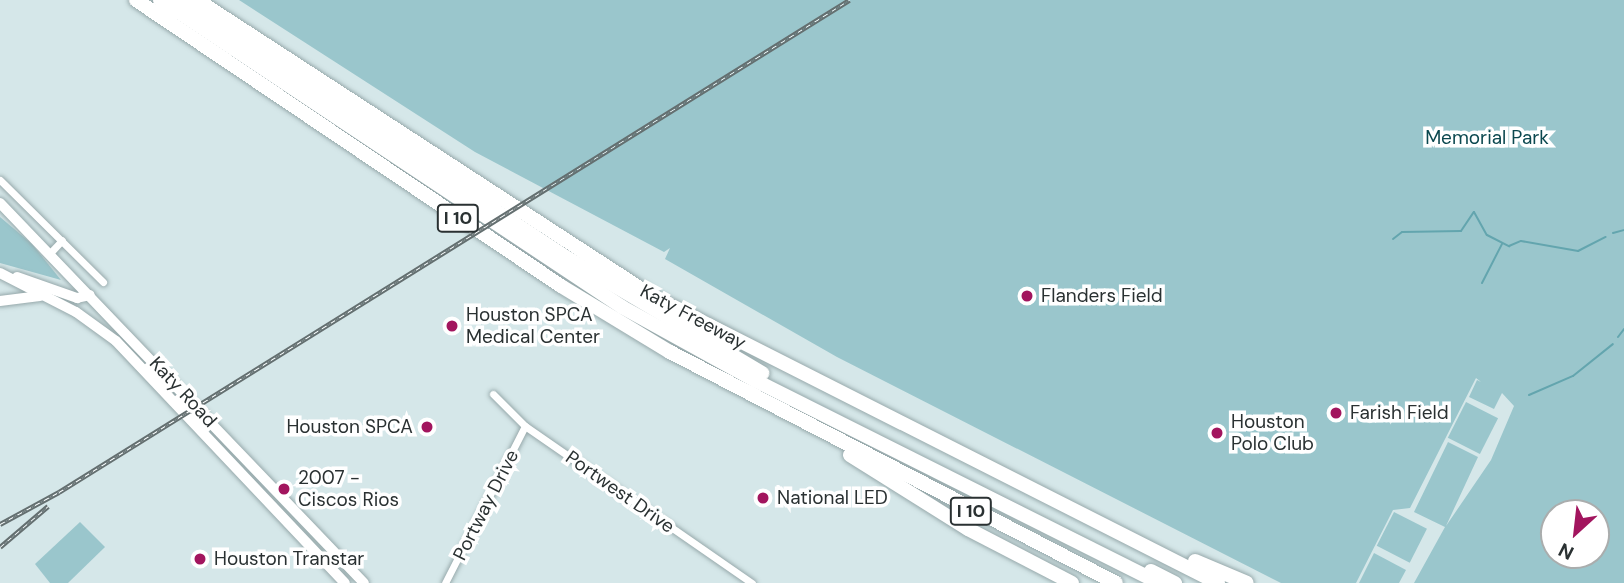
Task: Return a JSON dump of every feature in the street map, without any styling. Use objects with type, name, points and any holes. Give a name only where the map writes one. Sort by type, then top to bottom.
[{"type":"highway","name":"Katy Freeway","points":[[136,0],[561,286],[670,352],[827,436],[1116,583]]},
{"type":"highway","points":[[160,0],[622,307],[756,380],[1159,583]]},
{"type":"highway","points":[[179,0],[658,314],[795,390],[1175,583]]},
{"type":"highway","name":"Katy Freeway","points":[[197,0],[618,276],[692,318],[1060,501],[1218,583]]},
{"type":"highway","points":[[827,436],[859,463],[968,530],[1072,583]]},
{"type":"highway","points":[[1060,501],[1247,583]]},
{"type":"main road","name":"Katy Road","points":[[4,207],[51,252],[364,583]]},
{"type":"main road","name":"Katy Road","points":[[2,274],[50,298],[102,330],[345,583]]},
{"type":"main road","points":[[2,274],[77,298],[90,295],[86,309],[102,330]]},
{"type":"main road","points":[[0,301],[32,295],[50,298]]},
{"type":"main road","points":[[308,545],[317,533]]},
{"type":"street","points":[[0,180],[103,282]]},
{"type":"street","points":[[4,207],[21,198]]},
{"type":"street","points":[[51,252],[62,240]]},
{"type":"street","name":"Portwest Drive","points":[[493,394],[525,426],[752,583]]},
{"type":"street","name":"Portway Drive","points":[[445,583],[525,426]]},
{"type":"green space","name":"Memorial Park","points":[[239,0],[1624,0],[1624,583],[1414,583],[1445,527],[1414,512],[1448,442],[1478,457],[1446,526],[1491,460],[1514,406],[1502,393],[1494,409],[1469,397],[1477,380],[1481,382],[1476,378],[1410,508],[1393,510],[1356,583],[1281,583],[837,357],[665,259],[670,248],[664,252],[475,152]]},
{"type":"green space","points":[[0,217],[32,244],[61,280],[0,263]]},
{"type":"green space","points":[[1466,402],[1498,418],[1480,454],[1448,438]]},
{"type":"green space","points":[[1394,512],[1427,529],[1410,563],[1377,546]]},
{"type":"green space","points":[[80,522],[105,547],[68,583],[50,583],[35,564]]},
{"type":"green space","points":[[1374,553],[1406,570],[1399,583],[1359,583]]},
{"type":"waterway","points":[[1393,239],[1402,232],[1461,231],[1474,212],[1487,235],[1509,246],[1521,241],[1578,251],[1606,237]]},
{"type":"waterway","points":[[1613,233],[1624,230]]},
{"type":"waterway","points":[[1482,283],[1502,244]]},
{"type":"waterway","points":[[1618,337],[1624,329]]},
{"type":"waterway","points":[[1529,395],[1573,376],[1613,344]]},
{"type":"railway","points":[[0,524],[59,492],[849,0]]},
{"type":"railway","points":[[0,547],[48,506]]},
{"type":"place","name":"Flanders Field","points":[[1027,296]]},
{"type":"place","name":"Houston SPCA Medical Center","points":[[452,326]]},
{"type":"place","name":"Farish Field","points":[[1336,413]]},
{"type":"place","name":"Houston SPCA","points":[[427,427]]},
{"type":"place","name":"Houston Polo Club","points":[[1217,433]]},
{"type":"place","name":"2007 - Ciscos Rios","points":[[284,489]]},
{"type":"place","name":"National LED","points":[[763,498]]},
{"type":"place","name":"Houston Transtar","points":[[200,559]]}]
